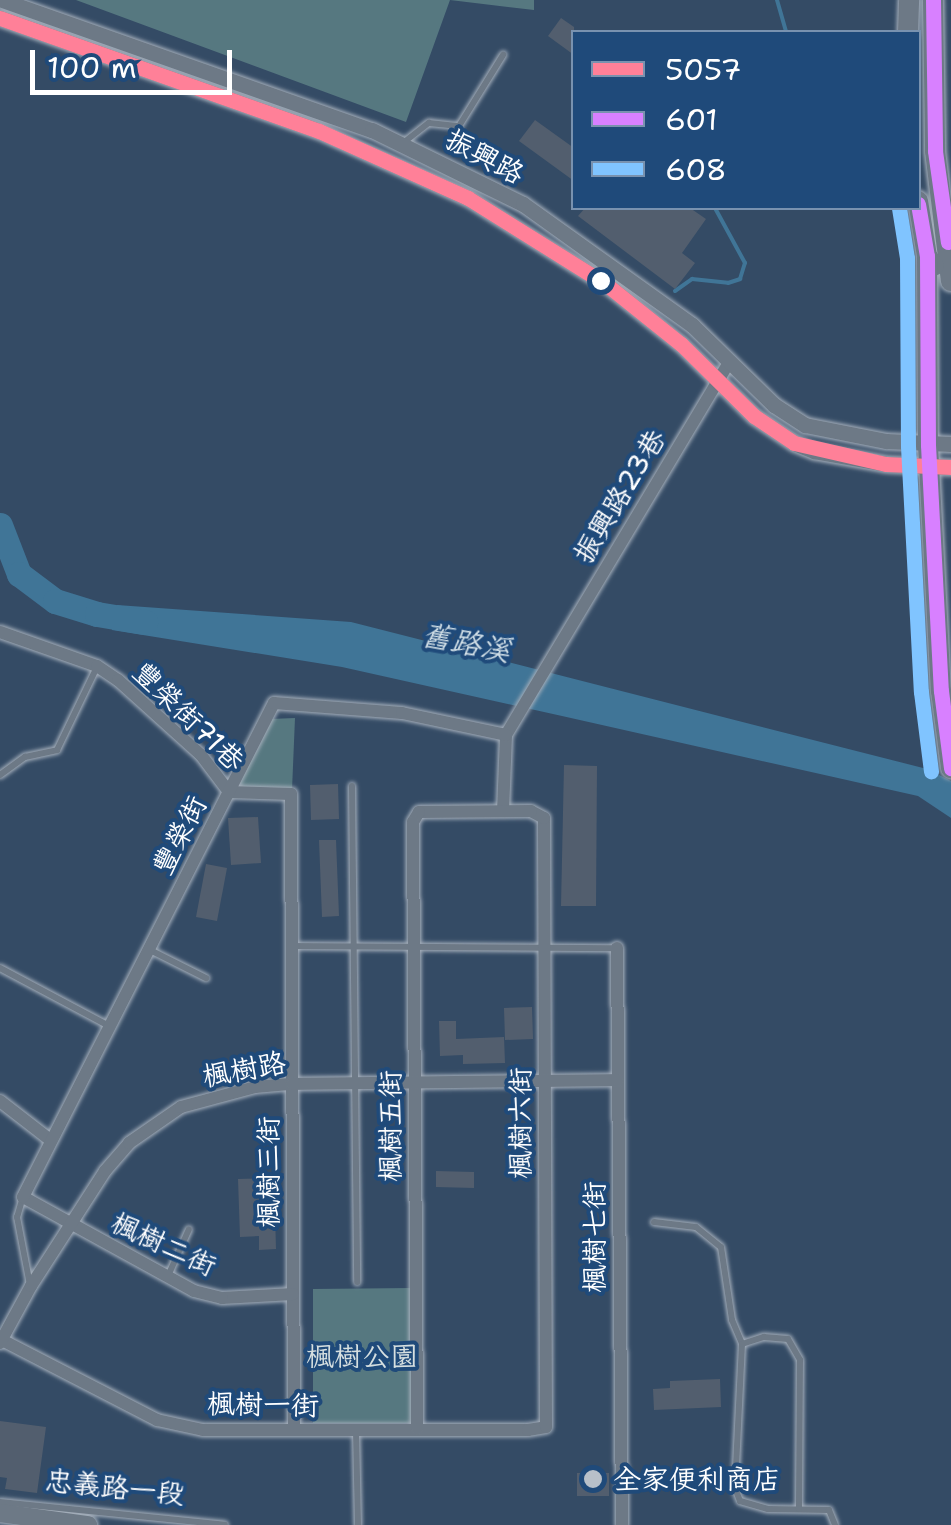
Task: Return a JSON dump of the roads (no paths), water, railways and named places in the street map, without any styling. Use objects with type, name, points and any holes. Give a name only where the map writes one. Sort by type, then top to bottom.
[{"type":"main road","points":[[908,30],[909,0]]},
{"type":"main road","points":[[933,0],[935,152],[951,281]]},
{"type":"main road","points":[[919,210],[927,256],[928,444],[940,467],[941,690],[951,768]]},
{"type":"main road","points":[[927,256],[951,293]]},
{"type":"main road","name":"忠義路一段","points":[[0,1513],[88,1525]]},
{"type":"street","name":"振興路","points":[[2,0],[402,143],[522,204],[655,296],[774,405],[817,431],[951,444]]},
{"type":"street","name":"振興路","points":[[0,18],[319,132],[468,198],[607,284],[681,344],[754,416],[814,451],[940,467]]},
{"type":"street","name":"振興路23巷","points":[[506,735],[730,361]]},
{"type":"street","name":"豐榮街71巷","points":[[0,632],[98,666],[152,708],[201,756],[229,792],[291,794]]},
{"type":"street","name":"豐榮街","points":[[23,1198],[274,703],[402,714],[506,735]]},
{"type":"street","points":[[503,811],[506,735]]},
{"type":"street","name":"楓樹三街","points":[[291,794],[294,1430]]},
{"type":"street","name":"楓樹六街","points":[[503,811],[532,811],[544,818],[546,1427]]},
{"type":"street","name":"楓樹五街","points":[[417,1429],[413,822],[419,812],[503,811]]},
{"type":"street","name":"楓樹七街","points":[[617,948],[622,1525]]},
{"type":"street","name":"楓樹路","points":[[1,1341],[30,1286],[105,1171],[152,1124],[181,1107],[226,1093],[292,1084],[618,1080]]},
{"type":"street","points":[[0,1101],[50,1140]]},
{"type":"street","name":"楓樹二街","points":[[23,1198],[168,1278],[222,1298],[294,1294]]},
{"type":"street","name":"楓樹一街","points":[[1,1341],[157,1420],[202,1430],[546,1427]]},
{"type":"lane","points":[[402,143],[429,123],[459,126],[504,56]]},
{"type":"lane","points":[[0,774],[25,756],[57,750],[98,666]]},
{"type":"lane","points":[[352,786],[357,1282]]},
{"type":"lane","points":[[292,946],[544,944],[617,948]]},
{"type":"lane","points":[[149,950],[206,978]]},
{"type":"lane","points":[[0,968],[110,1027]]},
{"type":"lane","points":[[23,1198],[17,1217],[30,1286]]},
{"type":"lane","points":[[654,1222],[696,1227],[721,1246],[732,1320],[742,1344],[735,1488],[740,1501],[768,1509],[829,1510],[835,1525]]},
{"type":"lane","points":[[168,1278],[189,1229]]},
{"type":"lane","points":[[742,1344],[764,1337],[788,1339],[800,1360],[800,1509]]},
{"type":"lane","points":[[356,1430],[358,1525]]},
{"type":"lane","name":"忠義路一段","points":[[0,1502],[225,1525]]},
{"type":"water","points":[[117,605],[351,622],[927,769],[951,781],[951,818],[918,796],[562,716],[342,667],[112,630]]},
{"type":"waterway","points":[[777,0],[785,30]]},
{"type":"waterway","points":[[675,291],[692,279],[728,283],[740,279],[745,263],[716,210]]},
{"type":"waterway","name":"舊路溪","points":[[0,525],[19,574],[55,601],[97,614],[145,622]]},
{"type":"place","name":"全家便利商店","points":[[593,1479]]},
{"type":"park label","name":"楓樹公園","points":[[362,1356]]}]
